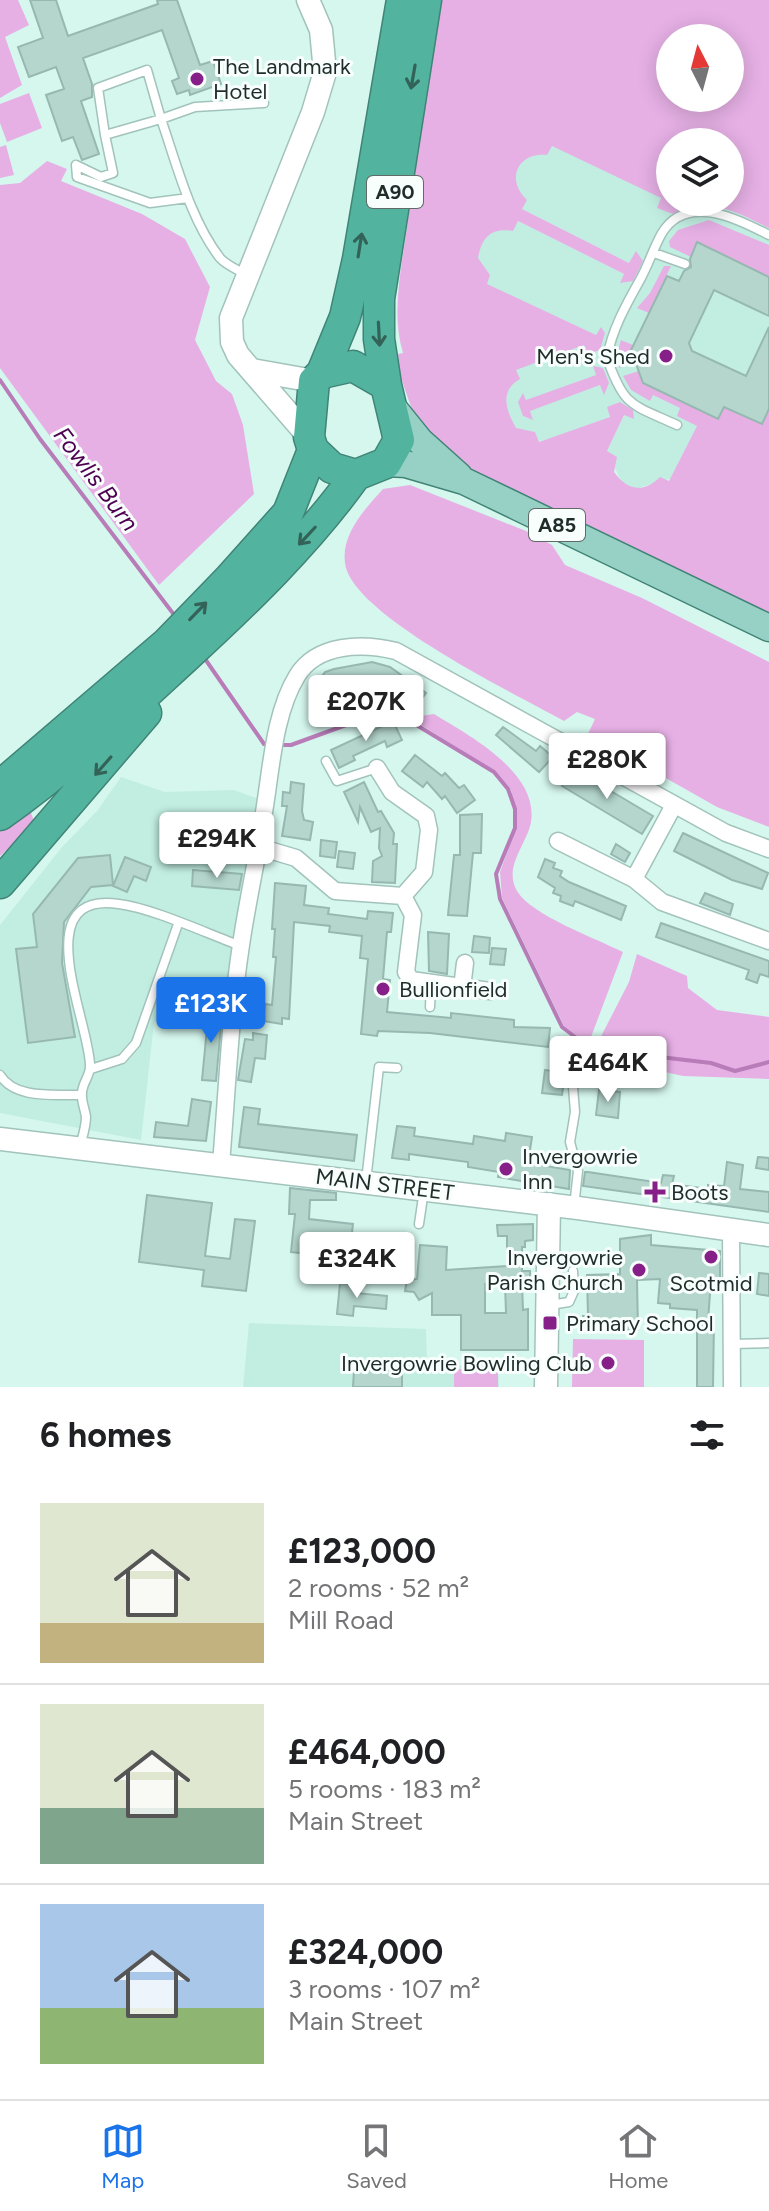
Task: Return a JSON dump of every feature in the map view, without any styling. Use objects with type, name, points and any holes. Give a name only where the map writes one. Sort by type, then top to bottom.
[{"type":"highway","name":"A90","points":[[0,786],[185,652],[229,579],[288,513],[311,444],[318,377],[345,317],[358,259],[402,0]]},
{"type":"highway","name":"A90","points":[[386,463],[399,440],[379,339],[379,299],[426,0]]},
{"type":"highway","points":[[318,377],[353,366],[390,398]]},
{"type":"highway","points":[[311,444],[332,468],[356,475],[386,463]]},
{"type":"highway","name":"A90","points":[[0,815],[34,791],[147,696],[185,652],[330,511],[356,475]]},
{"type":"highway","points":[[0,883],[120,746],[185,652]]},
{"type":"main road","name":"A85","points":[[390,398],[420,441],[464,481]]},
{"type":"main road","name":"A85","points":[[386,463],[406,464],[464,481],[769,628]]},
{"type":"street","points":[[308,0],[321,30],[325,72],[313,112],[231,318],[232,342],[249,370],[311,444]]},
{"type":"street","points":[[249,370],[318,377]]},
{"type":"street","points":[[221,1164],[241,946],[276,744],[286,701],[297,675],[312,659],[338,648],[369,644],[396,651],[726,833],[769,849]]},
{"type":"street","points":[[377,768],[392,792],[426,816],[429,830],[424,872],[403,896]]},
{"type":"street","points":[[634,879],[674,805]]},
{"type":"street","points":[[558,841],[634,879],[662,902],[769,941]]},
{"type":"street","points":[[259,847],[296,858],[335,891],[403,896]]},
{"type":"street","points":[[403,896],[413,915],[406,972],[411,980],[490,991]]},
{"type":"street","points":[[462,988],[465,963]]},
{"type":"street","name":"MAIN STREET","points":[[0,1139],[574,1207],[769,1235]]},
{"type":"street","points":[[546,1387],[549,1204]]},
{"type":"street","points":[[731,1230],[732,1387]]},
{"type":"lane","points":[[188,198],[150,203],[77,177],[76,165],[101,177],[113,173],[98,88],[147,70],[188,198],[222,260],[247,275]]},
{"type":"lane","points":[[105,135],[195,107],[264,103]]},
{"type":"lane","points":[[677,425],[626,399],[619,392],[607,358],[617,327],[670,224],[687,215],[707,211],[729,215],[769,235]]},
{"type":"lane","points":[[654,253],[685,264]]},
{"type":"lane","points":[[326,761],[337,781],[377,768]]},
{"type":"lane","points":[[80,1148],[86,1117],[81,1095],[91,1069],[88,1044],[75,999],[69,924],[79,911],[98,904],[120,904],[241,946]]},
{"type":"lane","points":[[91,1069],[122,1059],[136,1043],[178,924]]},
{"type":"lane","points":[[430,1007],[431,985]]},
{"type":"lane","points":[[366,1182],[379,1067],[397,1068]]},
{"type":"lane","points":[[0,1075],[11,1085],[33,1094],[81,1095]]},
{"type":"lane","points":[[573,1087],[575,1112],[570,1142],[578,1171],[574,1207]]},
{"type":"lane","points":[[419,1224],[424,1189]]},
{"type":"lane","points":[[548,1305],[569,1302],[574,1291],[573,1271]]},
{"type":"lane","points":[[732,1344],[769,1343]]},
{"type":"shaded area","points":[[0,0],[18,0],[29,25],[5,37],[22,85],[0,98]]},
{"type":"shaded area","points":[[441,0],[769,0],[769,228],[744,216],[744,128],[656,128],[656,196],[552,146],[547,155],[537,155],[522,162],[516,176],[520,192],[527,200],[522,209],[629,263],[636,251],[643,261],[633,281],[620,283],[624,274],[518,221],[513,231],[489,235],[482,244],[478,258],[490,275],[487,284],[596,335],[601,327],[605,333],[600,350],[588,354],[584,345],[516,370],[520,379],[507,395],[509,414],[516,428],[535,432],[539,442],[610,417],[607,407],[620,402],[633,410],[634,419],[624,415],[607,451],[617,457],[614,472],[619,478],[630,486],[641,488],[660,477],[669,481],[697,426],[677,416],[680,408],[653,395],[650,401],[631,390],[623,376],[639,371],[762,424],[769,409],[769,616],[474,478],[416,421],[393,355],[403,353],[399,337],[399,286]]},
{"type":"shaded area","points":[[29,93],[42,128],[7,142],[0,123],[0,104]]},
{"type":"shaded area","points":[[555,142],[656,189],[656,216],[743,216],[769,228],[769,450],[635,489],[622,483],[607,451],[624,415],[538,442],[495,435],[484,295],[470,255],[480,230],[518,221],[624,274],[629,263],[522,209],[508,167]]},
{"type":"shaded area","points":[[6,145],[14,175],[0,178],[0,147]]},
{"type":"shaded area","points":[[47,161],[67,169],[61,181],[142,214],[185,239],[210,287],[195,340],[216,381],[232,394],[243,425],[254,494],[159,585],[0,368],[0,185],[20,183]]},
{"type":"shaded area","points":[[709,220],[769,245],[769,277],[698,243],[691,257],[670,247],[669,241],[678,230]]},
{"type":"shaded area","points":[[664,266],[671,266],[649,313],[637,308],[650,293]]},
{"type":"shaded area","points":[[621,340],[633,345],[631,350],[635,362],[619,368],[617,354]]},
{"type":"shaded area","points":[[593,366],[603,368],[609,383],[604,395],[600,385],[530,411],[533,420],[523,416],[518,402],[523,393],[526,400],[596,375]]},
{"type":"shaded area","points":[[410,485],[526,531],[552,545],[565,565],[642,598],[769,662],[769,827],[717,807],[588,734],[595,719],[577,712],[564,721],[440,652],[375,606],[354,584],[345,563],[347,542],[356,523],[383,489]]},
{"type":"shaded area","points":[[434,714],[482,744],[513,771],[524,787],[531,804],[531,822],[514,864],[513,882],[517,891],[536,909],[623,952],[591,1037],[582,1040],[564,1026],[502,898],[500,872],[517,825],[511,790],[495,771],[421,725],[421,716]]},
{"type":"shaded area","points":[[121,777],[165,792],[234,790],[259,799],[229,1000],[184,998],[154,1022],[141,1140],[0,1113],[0,925],[62,847],[97,811]]},
{"type":"shaded area","points":[[29,807],[35,824],[0,856],[0,829]]},
{"type":"shaded area","points":[[637,954],[687,976],[688,988],[717,1010],[769,1017],[769,1079],[683,1076],[633,1065],[612,1068],[594,1063],[592,1054],[629,982]]},
{"type":"shaded area","points":[[249,1323],[426,1329],[427,1365],[498,1366],[499,1387],[243,1387]]},
{"type":"shaded area","name":"Invergowrie Bowling Club","points":[[573,1339],[644,1340],[644,1387],[572,1387]]},
{"type":"shaded area","points":[[454,1369],[498,1369],[498,1387],[454,1387]]},
{"type":"building","name":"The Landmark Hotel","points":[[30,0],[56,0],[68,36],[158,4],[157,0],[177,0],[200,65],[213,61],[221,84],[190,95],[189,90],[177,94],[172,81],[179,78],[162,30],[83,58],[92,84],[92,97],[81,101],[99,154],[82,160],[73,137],[62,141],[46,95],[64,89],[56,67],[29,77],[18,47],[43,38]]},
{"type":"building","points":[[697,242],[769,277],[769,316],[714,290],[689,343],[692,351],[746,376],[769,327],[769,409],[762,424],[724,407],[718,419],[643,383],[631,350],[667,276],[679,281],[684,271],[691,267],[690,259]]},
{"type":"building","points":[[372,662],[390,667],[426,693],[416,706],[386,683],[349,683],[333,694],[317,683],[325,672]]},
{"type":"building","points":[[393,721],[402,740],[387,747],[385,741],[353,756],[355,760],[339,768],[331,750]]},
{"type":"building","points":[[503,727],[536,751],[540,746],[553,757],[539,772],[496,735]]},
{"type":"building","points":[[415,755],[442,776],[445,773],[459,788],[464,785],[475,800],[457,813],[445,796],[442,799],[427,782],[423,787],[402,771]]},
{"type":"building","points":[[572,768],[653,816],[642,834],[562,786]]},
{"type":"building","points":[[291,782],[304,784],[304,820],[313,822],[310,840],[282,836],[287,806],[282,806],[283,792],[290,793]]},
{"type":"building","points":[[364,782],[378,812],[381,811],[394,833],[393,844],[397,844],[395,883],[372,882],[373,861],[382,856],[379,848],[380,828],[371,832],[360,807],[358,822],[344,792]]},
{"type":"building","points":[[482,814],[481,853],[473,853],[467,916],[448,915],[454,855],[460,855],[460,815]]},
{"type":"building","points":[[683,833],[768,873],[762,889],[732,880],[674,851]]},
{"type":"building","points":[[321,840],[337,842],[335,858],[320,856]]},
{"type":"building","points":[[616,844],[630,853],[625,862],[611,854]]},
{"type":"building","points":[[339,851],[355,853],[353,869],[337,867]]},
{"type":"building","points":[[110,855],[113,885],[91,887],[64,922],[62,963],[75,1037],[28,1043],[16,949],[37,947],[33,914],[78,858]]},
{"type":"building","points":[[125,857],[151,867],[146,881],[134,876],[127,892],[113,886]]},
{"type":"building","points":[[545,859],[555,863],[553,868],[562,871],[560,876],[569,882],[626,906],[621,920],[575,901],[573,906],[560,901],[561,896],[553,893],[555,888],[538,877]]},
{"type":"building","points":[[193,870],[242,874],[239,890],[192,886]]},
{"type":"building","points":[[275,883],[306,886],[304,905],[329,908],[328,914],[367,919],[368,911],[393,913],[391,932],[387,932],[383,979],[390,980],[387,1012],[451,1018],[451,1013],[514,1020],[514,1027],[550,1028],[548,1047],[430,1033],[378,1031],[377,1036],[361,1034],[368,959],[360,958],[362,936],[329,932],[330,926],[294,922],[289,1019],[282,1018],[282,1024],[263,1021],[265,1004],[272,1005],[276,957],[273,957],[275,929],[272,929]]},
{"type":"building","points":[[705,893],[733,904],[730,915],[700,903]]},
{"type":"building","points":[[661,923],[769,961],[769,977],[760,974],[757,983],[746,979],[749,970],[656,937]]},
{"type":"building","points":[[428,932],[449,934],[447,974],[429,971]]},
{"type":"building","points":[[474,936],[490,938],[489,953],[472,952]]},
{"type":"building","points":[[492,948],[506,949],[504,965],[490,964]]},
{"type":"building","points":[[202,1012],[222,1015],[216,1081],[202,1080],[207,1028],[200,1027]]},
{"type":"building","points":[[253,1033],[267,1035],[265,1059],[255,1058],[251,1082],[238,1080],[245,1039],[253,1040]]},
{"type":"building","points":[[545,1070],[565,1073],[562,1095],[542,1093]]},
{"type":"building","points":[[599,1090],[620,1092],[618,1118],[596,1115]]},
{"type":"building","points":[[192,1099],[211,1102],[206,1141],[154,1137],[156,1122],[188,1126]]},
{"type":"building","points":[[244,1107],[260,1109],[258,1124],[357,1135],[354,1161],[239,1147]]},
{"type":"building","points":[[397,1126],[415,1128],[414,1136],[473,1144],[474,1136],[505,1141],[506,1133],[532,1137],[528,1163],[570,1170],[569,1189],[498,1177],[499,1172],[468,1167],[468,1162],[409,1154],[409,1160],[392,1158]]},
{"type":"building","points":[[758,1157],[769,1158],[769,1170],[756,1168]]},
{"type":"building","points":[[727,1162],[743,1165],[740,1189],[769,1192],[769,1212],[583,1186],[585,1172],[588,1172],[661,1183],[663,1175],[674,1176],[672,1184],[708,1189],[708,1185],[724,1186]]},
{"type":"building","points":[[290,1188],[336,1193],[336,1200],[310,1200],[309,1219],[353,1224],[349,1258],[291,1252],[295,1214],[289,1214]]},
{"type":"building","points":[[147,1195],[212,1203],[205,1256],[230,1259],[235,1219],[255,1221],[246,1291],[202,1286],[204,1270],[139,1262]]},
{"type":"building","points":[[533,1224],[533,1240],[525,1241],[525,1247],[522,1247],[522,1271],[530,1271],[530,1284],[522,1284],[523,1310],[528,1309],[528,1350],[461,1350],[461,1315],[432,1315],[432,1293],[419,1300],[414,1292],[405,1291],[407,1279],[417,1279],[420,1245],[447,1247],[446,1270],[507,1266],[507,1236],[498,1236],[497,1225]],"holes":[[[485,1284],[505,1284],[506,1313],[485,1313]]]},
{"type":"building","points":[[651,1235],[651,1245],[720,1251],[720,1281],[711,1280],[708,1321],[714,1321],[713,1387],[697,1387],[697,1310],[670,1308],[670,1304],[658,1303],[660,1279],[637,1280],[638,1330],[583,1330],[583,1316],[588,1316],[587,1275],[620,1274],[620,1239]]},
{"type":"building","points":[[759,1273],[769,1274],[769,1296],[757,1294]]},
{"type":"building","points":[[340,1283],[357,1284],[356,1293],[387,1296],[386,1309],[354,1306],[353,1316],[337,1314]]},
{"type":"building","points":[[354,1370],[402,1370],[402,1387],[353,1387]]},
{"type":"waterway","name":"Fowlis Burn","points":[[0,380],[40,439],[175,616]]},
{"type":"waterway","points":[[203,656],[264,744],[268,744]]},
{"type":"waterway","points":[[277,745],[291,745],[390,709],[494,772],[508,789],[515,809],[515,828],[496,874],[500,899],[562,1027],[583,1043],[609,1051],[711,1063],[735,1071],[769,1062]]},
{"type":"place","name":"The Landmark Hotel","points":[[197,79]]},
{"type":"place","name":"Men's Shed","points":[[666,356]]},
{"type":"place","name":"Bullionfield","points":[[383,989]]},
{"type":"place","name":"Invergowrie Inn","points":[[506,1169]]},
{"type":"place","name":"Boots","points":[[655,1192]]},
{"type":"place","name":"Scotmid","points":[[711,1257]]},
{"type":"place","name":"Invergowrie Parish Church","points":[[639,1270]]},
{"type":"place","name":"Primary School","points":[[550,1323]]},
{"type":"place","name":"Invergowrie Bowling Club","points":[[608,1363]]}]
